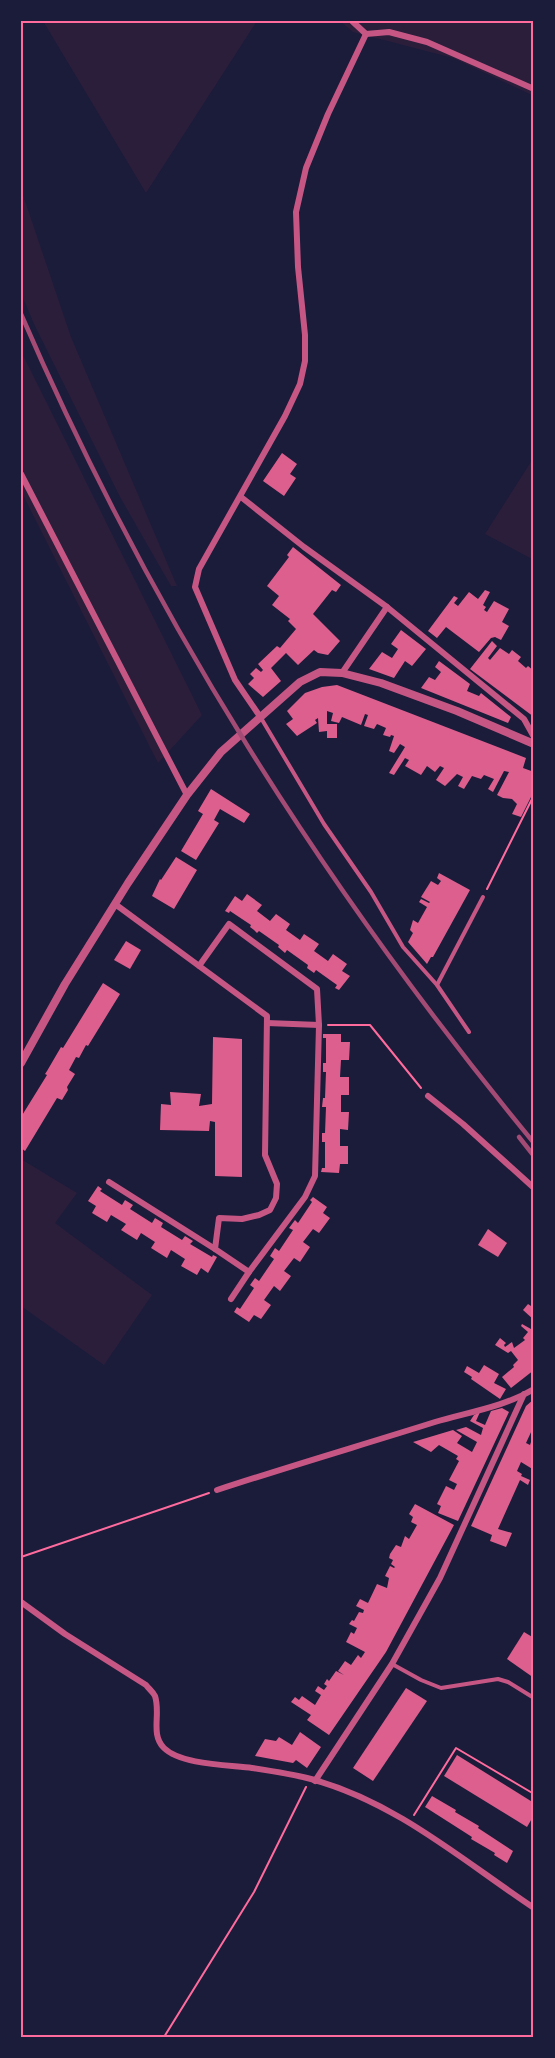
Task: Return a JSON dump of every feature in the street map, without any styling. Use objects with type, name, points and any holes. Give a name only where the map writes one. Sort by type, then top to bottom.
[{"type":"street","points":[[352,21],[366,34],[389,32],[428,42],[534,89]]},
{"type":"street","points":[[261,718],[235,680],[195,588],[199,569],[241,497],[300,384],[305,361],[305,335],[298,267],[296,212],[306,168],[328,114],[366,34]]},
{"type":"street","points":[[21,474],[187,795]]},
{"type":"street","points":[[241,497],[304,547],[387,607],[524,719],[534,736]]},
{"type":"street","points":[[342,672],[387,607]]},
{"type":"street","points":[[21,1063],[65,984],[187,795],[221,752],[300,682],[320,672],[342,672],[381,682],[534,744]]},
{"type":"street","points":[[115,904],[267,1016],[265,1155],[276,1184],[276,1198],[270,1209],[259,1215],[242,1220],[219,1218],[215,1249]]},
{"type":"street","points":[[199,966],[229,924],[317,989],[319,1025],[315,1176],[304,1197],[231,1299]]},
{"type":"street","points":[[267,1023],[319,1025]]},
{"type":"street","points":[[428,1096],[534,1188]]},
{"type":"street","points":[[109,1182],[249,1272]]},
{"type":"street","points":[[217,1490],[315,1458],[504,1403],[534,1389]]},
{"type":"street","points":[[313,1780],[392,1664],[440,1578],[524,1394]]},
{"type":"street","points":[[21,1602],[65,1634],[122,1668],[146,1686],[155,1696],[158,1739],[165,1749],[189,1760],[255,1768],[313,1780],[372,1801],[409,1822],[534,1908]]},
{"type":"lane","points":[[261,718],[324,824],[371,892],[403,947],[437,986],[469,1032]]},
{"type":"lane","points":[[437,986],[483,897]]},
{"type":"lane","points":[[392,1664],[441,1688],[498,1679],[508,1682],[534,1698]]},
{"type":"path","points":[[483,897],[534,795]]},
{"type":"path","points":[[319,1025],[370,1025],[428,1096]]},
{"type":"path","points":[[21,1557],[217,1490]]},
{"type":"path","points":[[409,1822],[456,1748],[534,1794]]},
{"type":"path","points":[[164,2037],[254,1892],[313,1780]]},
{"type":"shaded area","points":[[43,21],[257,21],[146,193]]},
{"type":"shaded area","points":[[340,21],[534,21],[534,96],[453,58],[353,32]]},
{"type":"shaded area","points":[[21,189],[71,337],[177,586],[171,586],[120,497],[34,324],[21,293]]},
{"type":"shaded area","points":[[21,351],[202,715],[158,763],[21,491]]},
{"type":"shaded area","points":[[534,457],[534,560],[485,534]]},
{"type":"shaded area","points":[[21,1159],[77,1193],[55,1223],[152,1295],[104,1365],[21,1306]]},
{"type":"building","points":[[282,453],[297,464],[290,474],[296,478],[284,496],[263,481]]},
{"type":"building","points":[[293,547],[341,585],[336,592],[332,590],[313,614],[340,641],[328,655],[314,650],[298,665],[286,653],[271,668],[281,681],[263,697],[248,684],[254,678],[250,674],[256,668],[261,672],[263,670],[258,664],[277,646],[280,648],[296,629],[288,621],[290,619],[272,605],[279,596],[267,586],[289,557],[287,555]]},
{"type":"building","points":[[485,590],[490,592],[483,605],[486,607],[484,610],[487,612],[494,601],[509,609],[502,622],[509,626],[501,640],[491,638],[479,652],[446,627],[437,638],[428,631],[454,596],[458,598],[454,603],[458,606],[469,592],[478,599]]},
{"type":"building","points":[[401,630],[426,649],[412,666],[405,661],[394,678],[369,669],[382,652],[392,658],[398,649],[391,644]]},
{"type":"building","points":[[492,641],[497,646],[488,658],[490,660],[500,648],[509,654],[512,650],[521,657],[518,661],[534,671],[534,717],[470,669]]},
{"type":"building","points":[[439,661],[470,684],[467,691],[479,696],[481,693],[511,717],[508,723],[421,688],[429,677],[435,680],[441,672],[435,667]]},
{"type":"building","points":[[337,685],[526,758],[523,768],[534,772],[534,791],[521,817],[512,814],[517,804],[512,799],[497,795],[509,772],[504,771],[493,792],[488,789],[494,779],[484,775],[481,779],[472,776],[464,789],[458,786],[463,777],[457,774],[445,786],[436,780],[444,768],[440,766],[435,772],[427,766],[421,775],[405,766],[409,760],[405,758],[394,775],[389,773],[405,747],[400,744],[394,753],[389,751],[394,736],[383,735],[386,728],[377,724],[374,729],[364,726],[368,715],[365,714],[361,725],[342,717],[339,723],[331,721],[333,713],[327,711],[327,724],[337,724],[337,738],[327,738],[327,731],[319,732],[318,718],[315,720],[317,723],[297,736],[286,724],[293,719],[287,711],[305,693]]},
{"type":"building","points":[[211,789],[250,814],[244,823],[220,809],[214,820],[219,823],[196,860],[181,851],[203,814],[198,811]]},
{"type":"building","points":[[176,857],[197,870],[174,909],[152,896],[160,879]]},
{"type":"building","points":[[439,873],[470,890],[427,964],[408,942],[413,933],[410,930],[413,920],[418,923],[427,907],[419,902],[421,899],[430,902],[421,897],[431,881],[438,885],[441,881],[437,878]]},
{"type":"building","points":[[247,894],[262,905],[257,911],[270,921],[276,914],[290,924],[286,930],[300,940],[304,934],[319,944],[314,951],[328,961],[333,954],[347,964],[342,971],[350,976],[339,990],[335,988],[337,985],[316,970],[314,973],[307,968],[308,965],[287,950],[285,953],[278,947],[279,945],[259,931],[257,933],[250,927],[251,925],[230,911],[229,913],[225,911],[235,896],[242,901]]},
{"type":"building","points":[[126,941],[141,950],[130,969],[114,960]]},
{"type":"building","points":[[103,983],[120,994],[88,1046],[86,1045],[79,1058],[76,1057],[69,1070],[75,1074],[62,1100],[57,1098],[25,1151],[21,1148],[21,1117],[61,1047],[63,1048]]},
{"type":"building","points":[[323,1034],[341,1034],[341,1042],[350,1042],[349,1060],[341,1060],[340,1077],[349,1077],[349,1095],[341,1095],[341,1112],[349,1112],[348,1130],[340,1129],[340,1146],[348,1146],[348,1164],[340,1164],[339,1173],[321,1172],[322,1168],[325,1168],[325,1142],[322,1142],[322,1133],[325,1133],[326,1107],[322,1107],[323,1098],[325,1098],[326,1072],[323,1072],[323,1063],[326,1063],[326,1038],[323,1038]]},
{"type":"building","points":[[213,1037],[242,1039],[242,1177],[215,1176],[215,1122],[210,1121],[209,1131],[160,1130],[161,1104],[171,1105],[170,1092],[201,1094],[199,1106],[212,1104]]},
{"type":"building","points":[[98,1186],[102,1189],[100,1191],[122,1205],[125,1200],[133,1205],[130,1209],[152,1223],[155,1218],[163,1223],[161,1227],[182,1240],[185,1236],[193,1241],[190,1244],[212,1257],[213,1255],[217,1257],[208,1273],[201,1268],[197,1275],[181,1266],[185,1259],[171,1250],[167,1258],[151,1248],[155,1242],[141,1233],[137,1240],[121,1230],[126,1224],[111,1215],[107,1222],[92,1213],[96,1206],[88,1201]]},
{"type":"building","points":[[313,1197],[327,1207],[323,1213],[330,1218],[319,1233],[313,1229],[303,1242],[310,1247],[300,1262],[294,1258],[284,1271],[291,1276],[280,1291],[274,1286],[264,1300],[271,1305],[261,1319],[254,1315],[249,1322],[234,1312],[237,1307],[240,1309],[254,1288],[250,1285],[255,1278],[259,1281],[274,1259],[270,1256],[275,1248],[279,1251],[293,1230],[289,1228],[295,1220],[298,1223]]},
{"type":"building","points":[[488,1229],[507,1243],[498,1257],[478,1245]]},
{"type":"building","points":[[528,1304],[534,1308],[534,1320],[523,1310]]},
{"type":"building","points":[[522,1324],[531,1329],[534,1325],[534,1370],[511,1388],[502,1377],[514,1367],[513,1365],[518,1360],[511,1351],[508,1353],[495,1345],[500,1338],[506,1343],[505,1347],[512,1342],[514,1348],[525,1340],[523,1338],[528,1332],[521,1326]]},
{"type":"building","points":[[484,1365],[499,1374],[494,1383],[506,1389],[500,1399],[464,1372],[467,1366],[479,1373]]},
{"type":"building","points":[[534,1399],[534,1431],[532,1430],[526,1443],[530,1445],[532,1439],[534,1440],[534,1470],[521,1462],[517,1471],[522,1474],[521,1476],[530,1480],[528,1485],[520,1480],[498,1529],[512,1533],[506,1547],[490,1541],[492,1535],[471,1526],[526,1406]]},
{"type":"building","points":[[502,1408],[509,1412],[458,1521],[438,1513],[441,1506],[437,1504],[446,1486],[454,1490],[457,1484],[449,1480],[459,1461],[456,1459],[458,1456],[439,1445],[431,1452],[413,1442],[453,1430],[462,1436],[457,1443],[472,1452],[477,1442],[456,1430],[466,1427],[481,1435],[483,1428],[470,1421],[474,1415],[480,1412],[476,1421],[485,1425],[491,1411]]},
{"type":"building","points":[[415,1504],[454,1525],[386,1652],[329,1735],[307,1720],[311,1715],[291,1702],[295,1697],[299,1700],[302,1696],[315,1705],[321,1695],[315,1691],[318,1686],[324,1690],[327,1686],[324,1684],[327,1679],[329,1681],[336,1671],[344,1675],[338,1671],[345,1661],[351,1665],[358,1655],[361,1658],[365,1652],[346,1642],[351,1632],[354,1634],[357,1628],[349,1624],[352,1620],[354,1621],[359,1612],[363,1613],[364,1610],[356,1606],[360,1599],[368,1603],[377,1584],[387,1588],[389,1578],[385,1576],[390,1566],[395,1567],[391,1564],[393,1560],[389,1558],[390,1554],[396,1545],[401,1547],[405,1536],[409,1539],[417,1525],[411,1522],[413,1517],[409,1514]]},
{"type":"building","points":[[524,1632],[534,1638],[534,1678],[507,1659]]},
{"type":"building","points":[[406,1688],[427,1701],[373,1781],[353,1768]]},
{"type":"building","points":[[300,1732],[321,1747],[307,1768],[296,1760],[293,1763],[255,1756],[265,1739],[276,1741],[279,1737],[292,1745]]},
{"type":"building","points":[[457,1755],[534,1803],[534,1815],[527,1827],[444,1776]]},
{"type":"building","points":[[432,1796],[456,1810],[455,1812],[513,1851],[507,1863],[425,1807]]},
{"type":"railway","points":[[21,314],[72,426],[127,536],[248,746],[314,849],[384,948],[457,1047],[534,1143]]},
{"type":"railway","points":[[519,1137],[534,1156]]}]
